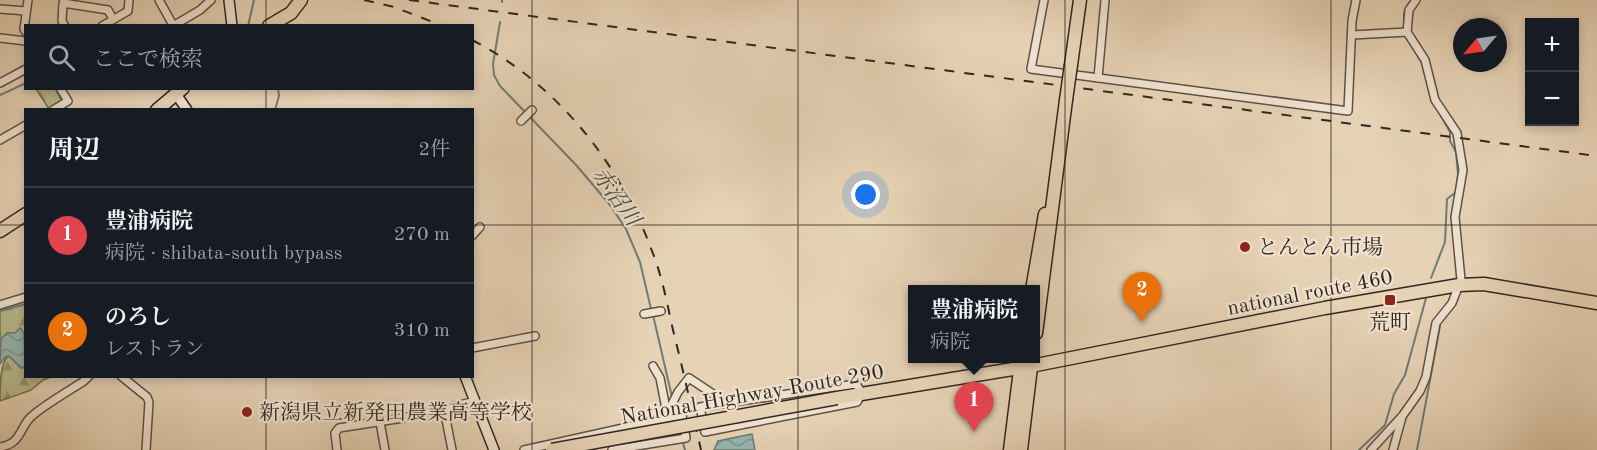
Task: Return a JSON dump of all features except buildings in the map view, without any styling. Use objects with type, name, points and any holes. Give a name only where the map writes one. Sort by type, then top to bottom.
[{"type":"highway","points":[[272,24],[291,13],[301,0]]},
{"type":"highway","points":[[1040,296],[1080,0]]},
{"type":"highway","points":[[160,108],[180,92]]},
{"type":"highway","points":[[1033,285],[1047,203],[1061,142]]},
{"type":"highway","points":[[0,231],[24,215]]},
{"type":"highway","name":"national route 460","points":[[1040,360],[1459,285],[1484,284],[1597,303]]},
{"type":"highway","points":[[1010,450],[1026,363]]},
{"type":"highway","points":[[1021,450],[1026,363]]},
{"type":"highway","name":"National Highway Route 290","points":[[552,450],[1026,363]]},
{"type":"street","points":[[25,24],[28,0]]},
{"type":"street","points":[[105,24],[128,11],[129,0]]},
{"type":"street","points":[[159,0],[172,24]]},
{"type":"street","points":[[175,24],[200,10],[211,0]]},
{"type":"street","points":[[229,0],[232,24]]},
{"type":"street","points":[[1044,0],[1031,69],[1348,111],[1348,76],[1356,0]]},
{"type":"street","points":[[1098,78],[1105,0]]},
{"type":"street","points":[[1371,450],[1403,415],[1420,391],[1426,377],[1436,323],[1452,303],[1461,280],[1455,217],[1463,170],[1457,133],[1435,100],[1425,60],[1407,32],[1409,10],[1416,0]]},
{"type":"street","points":[[64,24],[63,3],[108,10],[113,19]]},
{"type":"street","points":[[0,9],[26,12]]},
{"type":"street","points":[[1352,35],[1407,32]]},
{"type":"street","points":[[0,38],[24,41]]},
{"type":"street","points":[[0,83],[24,70]]},
{"type":"street","points":[[58,108],[68,101],[61,90]]},
{"type":"street","points":[[180,92],[186,108]]},
{"type":"street","points":[[521,121],[532,110]]},
{"type":"street","points":[[0,140],[24,126]]},
{"type":"street","points":[[474,234],[480,227]]},
{"type":"street","points":[[0,305],[24,298]]},
{"type":"street","points":[[644,314],[661,311]]},
{"type":"street","points":[[474,348],[535,336]]},
{"type":"street","points":[[653,366],[660,378],[666,416]]},
{"type":"street","points":[[0,447],[20,437],[29,418],[86,378]]},
{"type":"street","points":[[123,378],[147,397],[149,402],[146,450]]},
{"type":"street","points":[[466,378],[494,450]]},
{"type":"street","points":[[666,416],[678,392],[689,378],[725,402]]},
{"type":"street","points":[[856,384],[862,393],[857,402],[705,432],[700,407],[725,402],[856,384]]},
{"type":"street","points":[[337,450],[335,433],[339,428],[380,422],[476,401]]},
{"type":"street","points":[[444,409],[452,450]]},
{"type":"street","points":[[524,450],[666,416],[682,415],[686,424],[687,438],[654,446],[612,450]]},
{"type":"street","points":[[1392,450],[1403,415]]},
{"type":"street","points":[[380,422],[385,450]]},
{"type":"street","points":[[672,440],[674,450]]},
{"type":"green space","points":[[37,90],[58,90],[64,101],[48,108]]},
{"type":"green space","points":[[24,304],[24,348],[15,333],[7,333],[0,341],[0,311]]},
{"type":"green space","points":[[9,356],[21,368],[24,366],[24,378],[48,378],[31,390],[0,401],[0,382],[6,359]]},
{"type":"water","points":[[20,328],[24,333],[24,367],[22,368],[9,356],[5,357],[0,364],[1,339],[7,333],[15,333]]},
{"type":"water","points":[[752,434],[755,450],[714,450],[718,441]]},
{"type":"waterway","points":[[248,24],[254,0]]},
{"type":"waterway","points":[[1404,29],[1404,13],[1412,0]]},
{"type":"waterway","name":"赤沼川","points":[[500,22],[493,64],[494,75],[500,86],[577,166],[610,205],[626,229],[640,262],[651,309]]},
{"type":"waterway","points":[[1409,41],[1423,65]]},
{"type":"waterway","points":[[0,95],[24,84]]},
{"type":"waterway","points":[[56,90],[66,108]]},
{"type":"waterway","points":[[276,108],[278,90]]},
{"type":"waterway","points":[[1431,278],[1445,242],[1447,199],[1456,192],[1458,174],[1456,152],[1450,141],[1450,132],[1436,107]]},
{"type":"waterway","points":[[1359,450],[1385,425],[1394,394],[1405,375],[1426,298]]},
{"type":"waterway","points":[[0,311],[24,305]]},
{"type":"waterway","name":"赤沼川","points":[[653,315],[672,397]]},
{"type":"waterway","points":[[1417,450],[1440,326]]},
{"type":"waterway","name":"赤沼川","points":[[674,405],[678,423]]},
{"type":"waterway","name":"赤沼川","points":[[680,432],[685,450]]},
{"type":"railway","points":[[364,0],[394,7],[438,24]]},
{"type":"railway","points":[[409,0],[1597,156]]},
{"type":"railway","points":[[474,41],[503,58],[557,102],[582,129],[622,187],[639,218],[659,270],[701,450]]},
{"type":"place","name":"とんとん市場","points":[[1245,247]]},
{"type":"place","name":"荒町","points":[[1390,300]]},
{"type":"place","name":"のろし","points":[[1142,322]]},
{"type":"place","name":"新潟県立新発田農業高等学校","points":[[247,412]]},
{"type":"place","name":"豊浦病院","points":[[974,432]]}]
